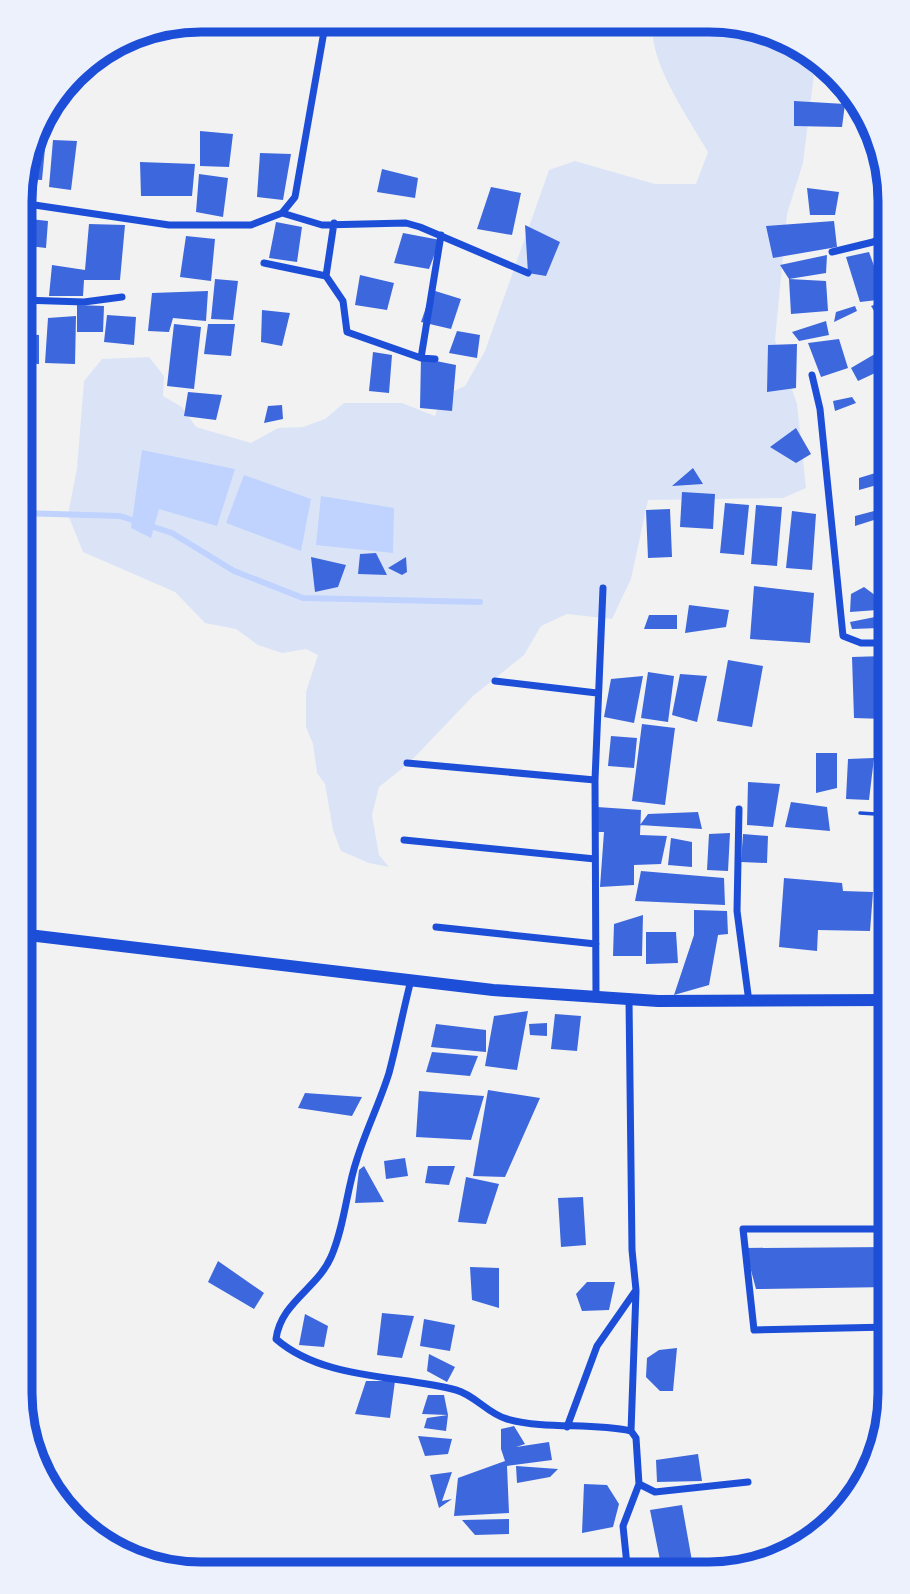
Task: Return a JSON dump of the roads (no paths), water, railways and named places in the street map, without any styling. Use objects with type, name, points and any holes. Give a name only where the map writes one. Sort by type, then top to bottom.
[{"type":"street","points":[[32,204],[192,226],[251,225],[282,213],[295,197],[324,32]]},
{"type":"street","points":[[282,213],[322,225],[406,223],[442,235],[528,273]]},
{"type":"street","points":[[334,223],[326,276],[343,301],[347,332],[421,358],[435,359]]},
{"type":"street","points":[[421,358],[442,235]]},
{"type":"street","points":[[832,252],[878,239]]},
{"type":"street","points":[[264,264],[326,276]]},
{"type":"street","points":[[32,300],[84,302],[122,297]]},
{"type":"street","points":[[812,374],[820,410],[843,636],[861,643],[878,643]]},
{"type":"street","points":[[596,997],[595,780],[603,588]]},
{"type":"street","points":[[495,681],[597,694]]},
{"type":"street","points":[[407,763],[595,780]]},
{"type":"street","points":[[739,809],[737,911],[749,1002]]},
{"type":"street","points":[[404,840],[595,859]]},
{"type":"street","points":[[436,927],[596,944]]},
{"type":"street","points":[[32,935],[494,990],[629,999],[749,1002],[878,1000]]},
{"type":"street","points":[[411,980],[388,1075],[356,1161],[345,1216],[331,1258],[321,1273],[287,1308],[278,1326],[276,1339],[287,1349],[316,1362],[457,1390],[506,1419],[567,1427],[631,1431]]},
{"type":"street","points":[[627,1562],[623,1527],[639,1484],[636,1438],[631,1431],[636,1290],[629,999]]},
{"type":"street","points":[[878,1229],[743,1229],[754,1330],[878,1327]]},
{"type":"street","points":[[567,1427],[597,1346],[636,1290]]},
{"type":"street","points":[[639,1484],[655,1492],[748,1482]]},
{"type":"water","points":[[142,450],[235,469],[217,526],[159,509],[151,538],[131,528]]},
{"type":"water","points":[[244,475],[311,499],[301,551],[226,523]]},
{"type":"water","points":[[321,496],[394,508],[393,553],[316,545]]},
{"type":"waterway","points":[[32,513],[120,516],[172,533],[234,571],[303,598],[480,602]]}]
